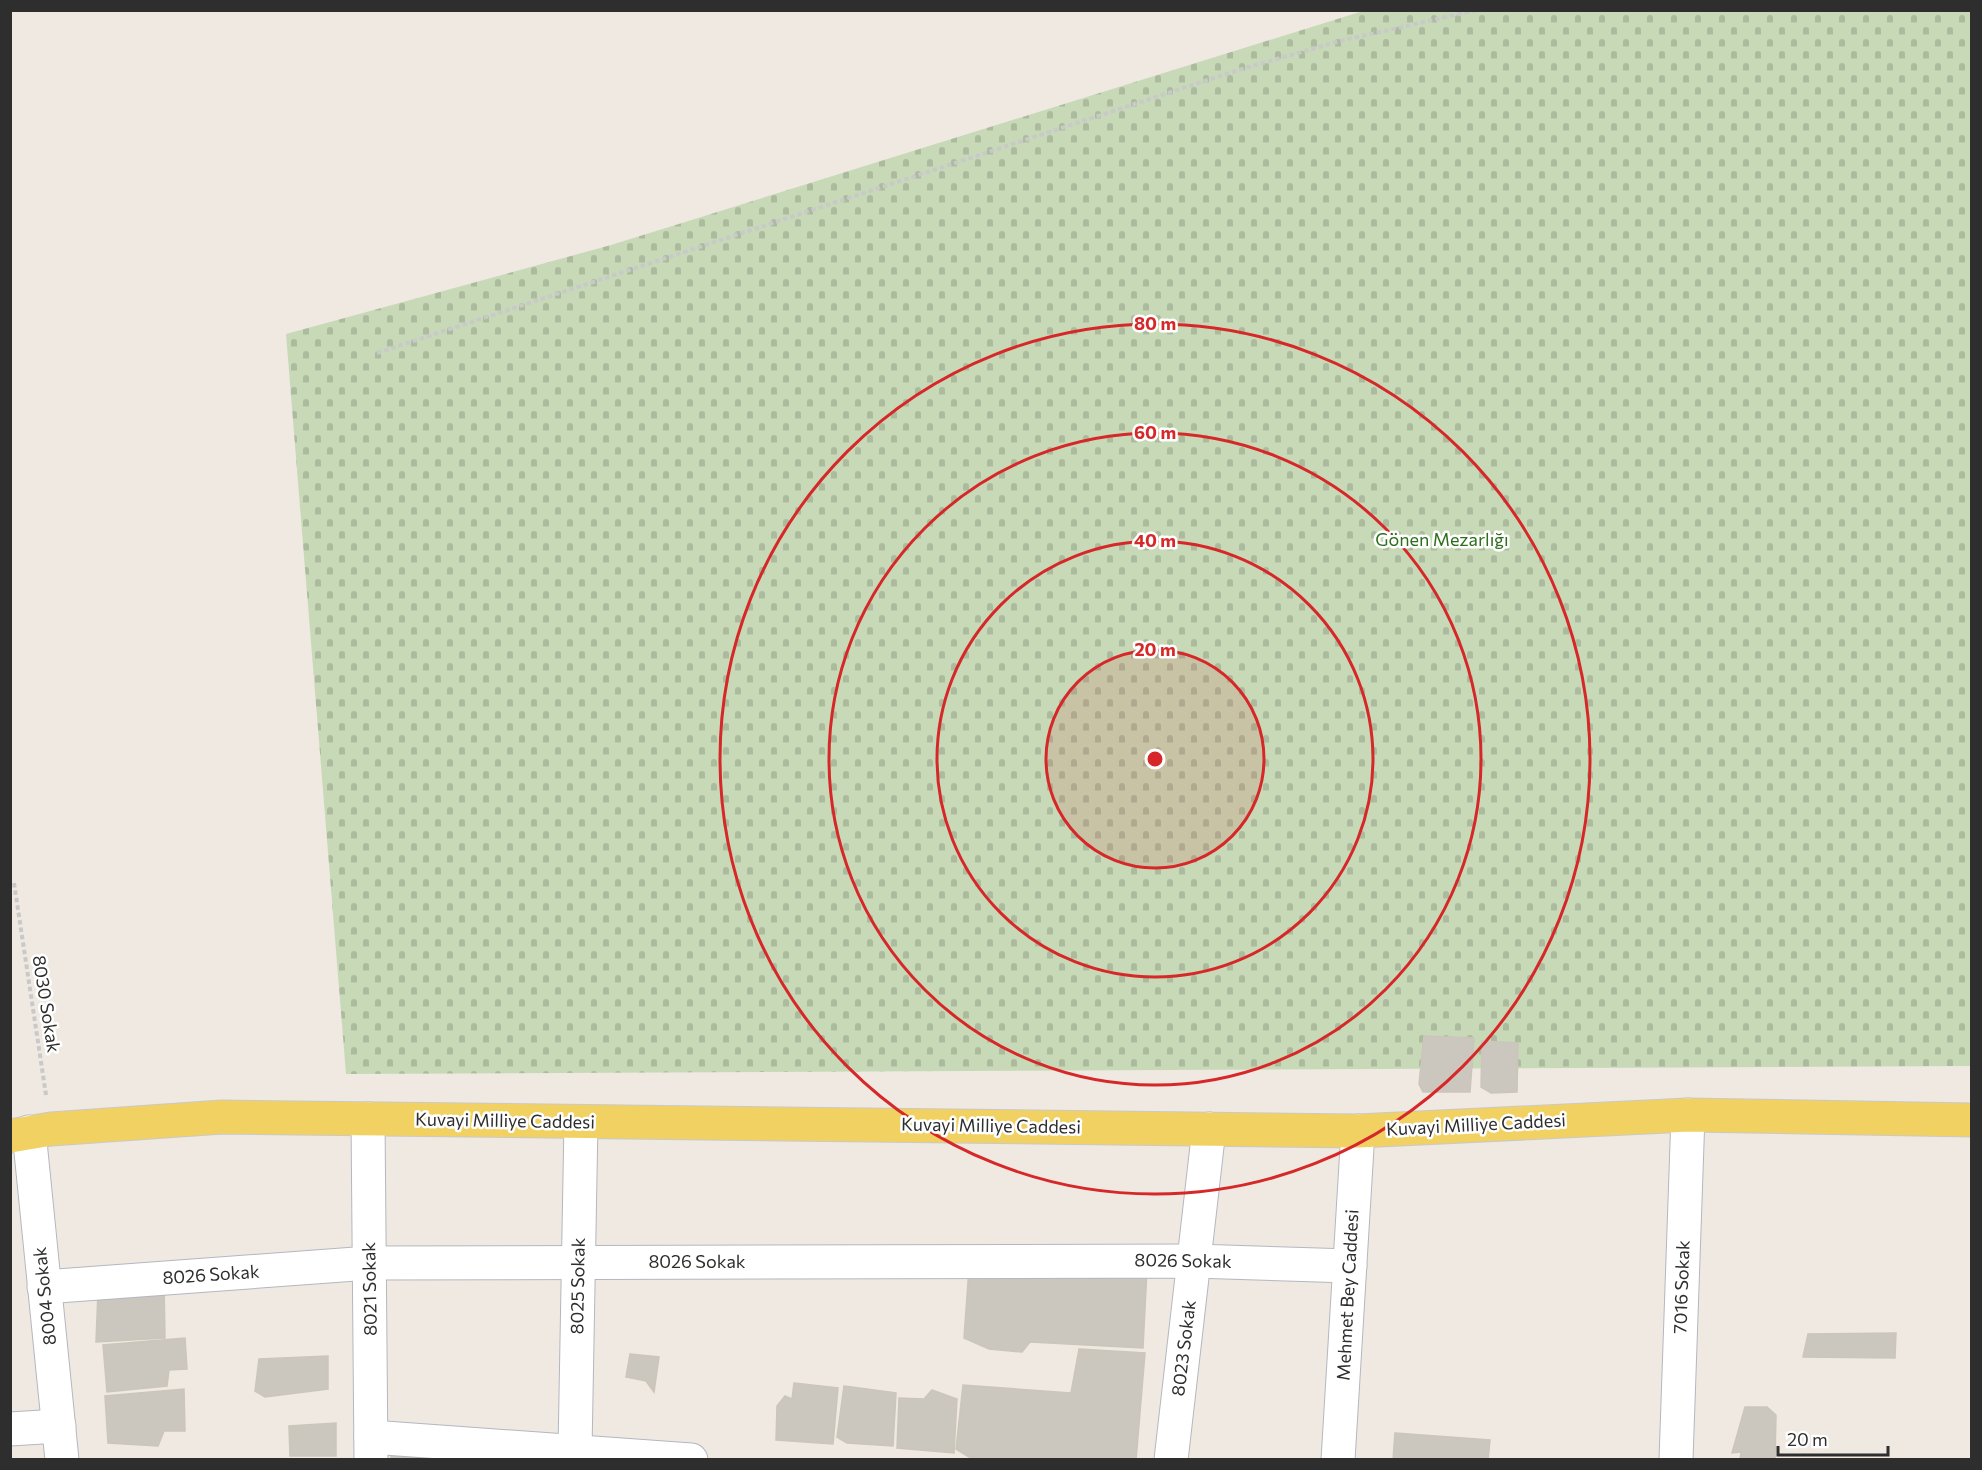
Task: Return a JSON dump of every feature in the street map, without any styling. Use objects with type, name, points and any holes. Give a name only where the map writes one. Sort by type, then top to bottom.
[{"type":"main road","name":"Kuvayi Milliye Caddesi","points":[[30,1132],[222,1117],[1358,1131],[1688,1115],[1971,1120]]},
{"type":"street","name":"7016 Sokak","points":[[1676,1460],[1688,1115]]},
{"type":"street","name":"8021 Sokak","points":[[368,1119],[371,1448]]},
{"type":"street","name":"8025 Sokak","points":[[575,1450],[581,1122]]},
{"type":"street","name":"8023 Sokak","points":[[1171,1460],[1209,1129]]},
{"type":"street","name":"Mehmet Bey Caddesi","points":[[1338,1460],[1358,1131]]},
{"type":"street","name":"8004 Sokak","points":[[30,1132],[62,1460]]},
{"type":"street","name":"8026 Sokak","points":[[44,1287],[369,1263],[1194,1261],[1350,1266]]},
{"type":"street","points":[[10,1429],[59,1426]]},
{"type":"street","points":[[371,1448],[575,1450],[690,1460]]},
{"type":"path","points":[[377,353],[1235,71],[1341,41],[1477,10]]},
{"type":"path","name":"8030 Sokak","points":[[14,883],[30,1132]]},
{"type":"green space","name":"Gönen Mezarlığı","points":[[1363,11],[1971,11],[1971,1066],[346,1074],[286,334],[611,245]]},
{"type":"building","points":[[1424,1036],[1474,1038],[1470,1092],[1423,1092],[1419,1084]]},
{"type":"building","points":[[1482,1041],[1518,1043],[1517,1092],[1491,1093],[1481,1087]]},
{"type":"building","points":[[969,1268],[1147,1269],[1143,1348],[1030,1342],[1022,1352],[989,1349],[964,1338]]},
{"type":"building","points":[[164,1283],[165,1338],[96,1342],[98,1292]]},
{"type":"building","points":[[1896,1333],[1895,1358],[1803,1357],[1808,1334]]},
{"type":"building","points":[[185,1338],[187,1369],[169,1370],[167,1386],[107,1392],[103,1345]]},
{"type":"building","points":[[1079,1349],[1145,1353],[1136,1460],[1008,1460],[969,1457],[956,1449],[963,1385],[1071,1393]]},
{"type":"building","points":[[630,1354],[659,1357],[654,1392],[646,1381],[626,1377]]},
{"type":"building","points":[[328,1356],[328,1389],[265,1397],[255,1391],[259,1359]]},
{"type":"building","points":[[794,1383],[838,1388],[833,1444],[776,1440],[777,1406],[785,1396],[792,1399]]},
{"type":"building","points":[[844,1386],[896,1393],[893,1446],[847,1443],[837,1437]]},
{"type":"building","points":[[184,1389],[185,1431],[164,1431],[158,1446],[108,1443],[105,1396]]},
{"type":"building","points":[[932,1390],[957,1399],[954,1453],[897,1448],[899,1398],[924,1399]]},
{"type":"building","points":[[1745,1407],[1767,1407],[1776,1415],[1775,1460],[1740,1460],[1741,1452],[1732,1453]]},
{"type":"building","points":[[336,1423],[336,1456],[290,1456],[289,1426]]},
{"type":"building","points":[[1395,1433],[1490,1440],[1488,1460],[1393,1460]]},
{"type":"building","points":[[391,1448],[459,1460],[391,1460]]}]
